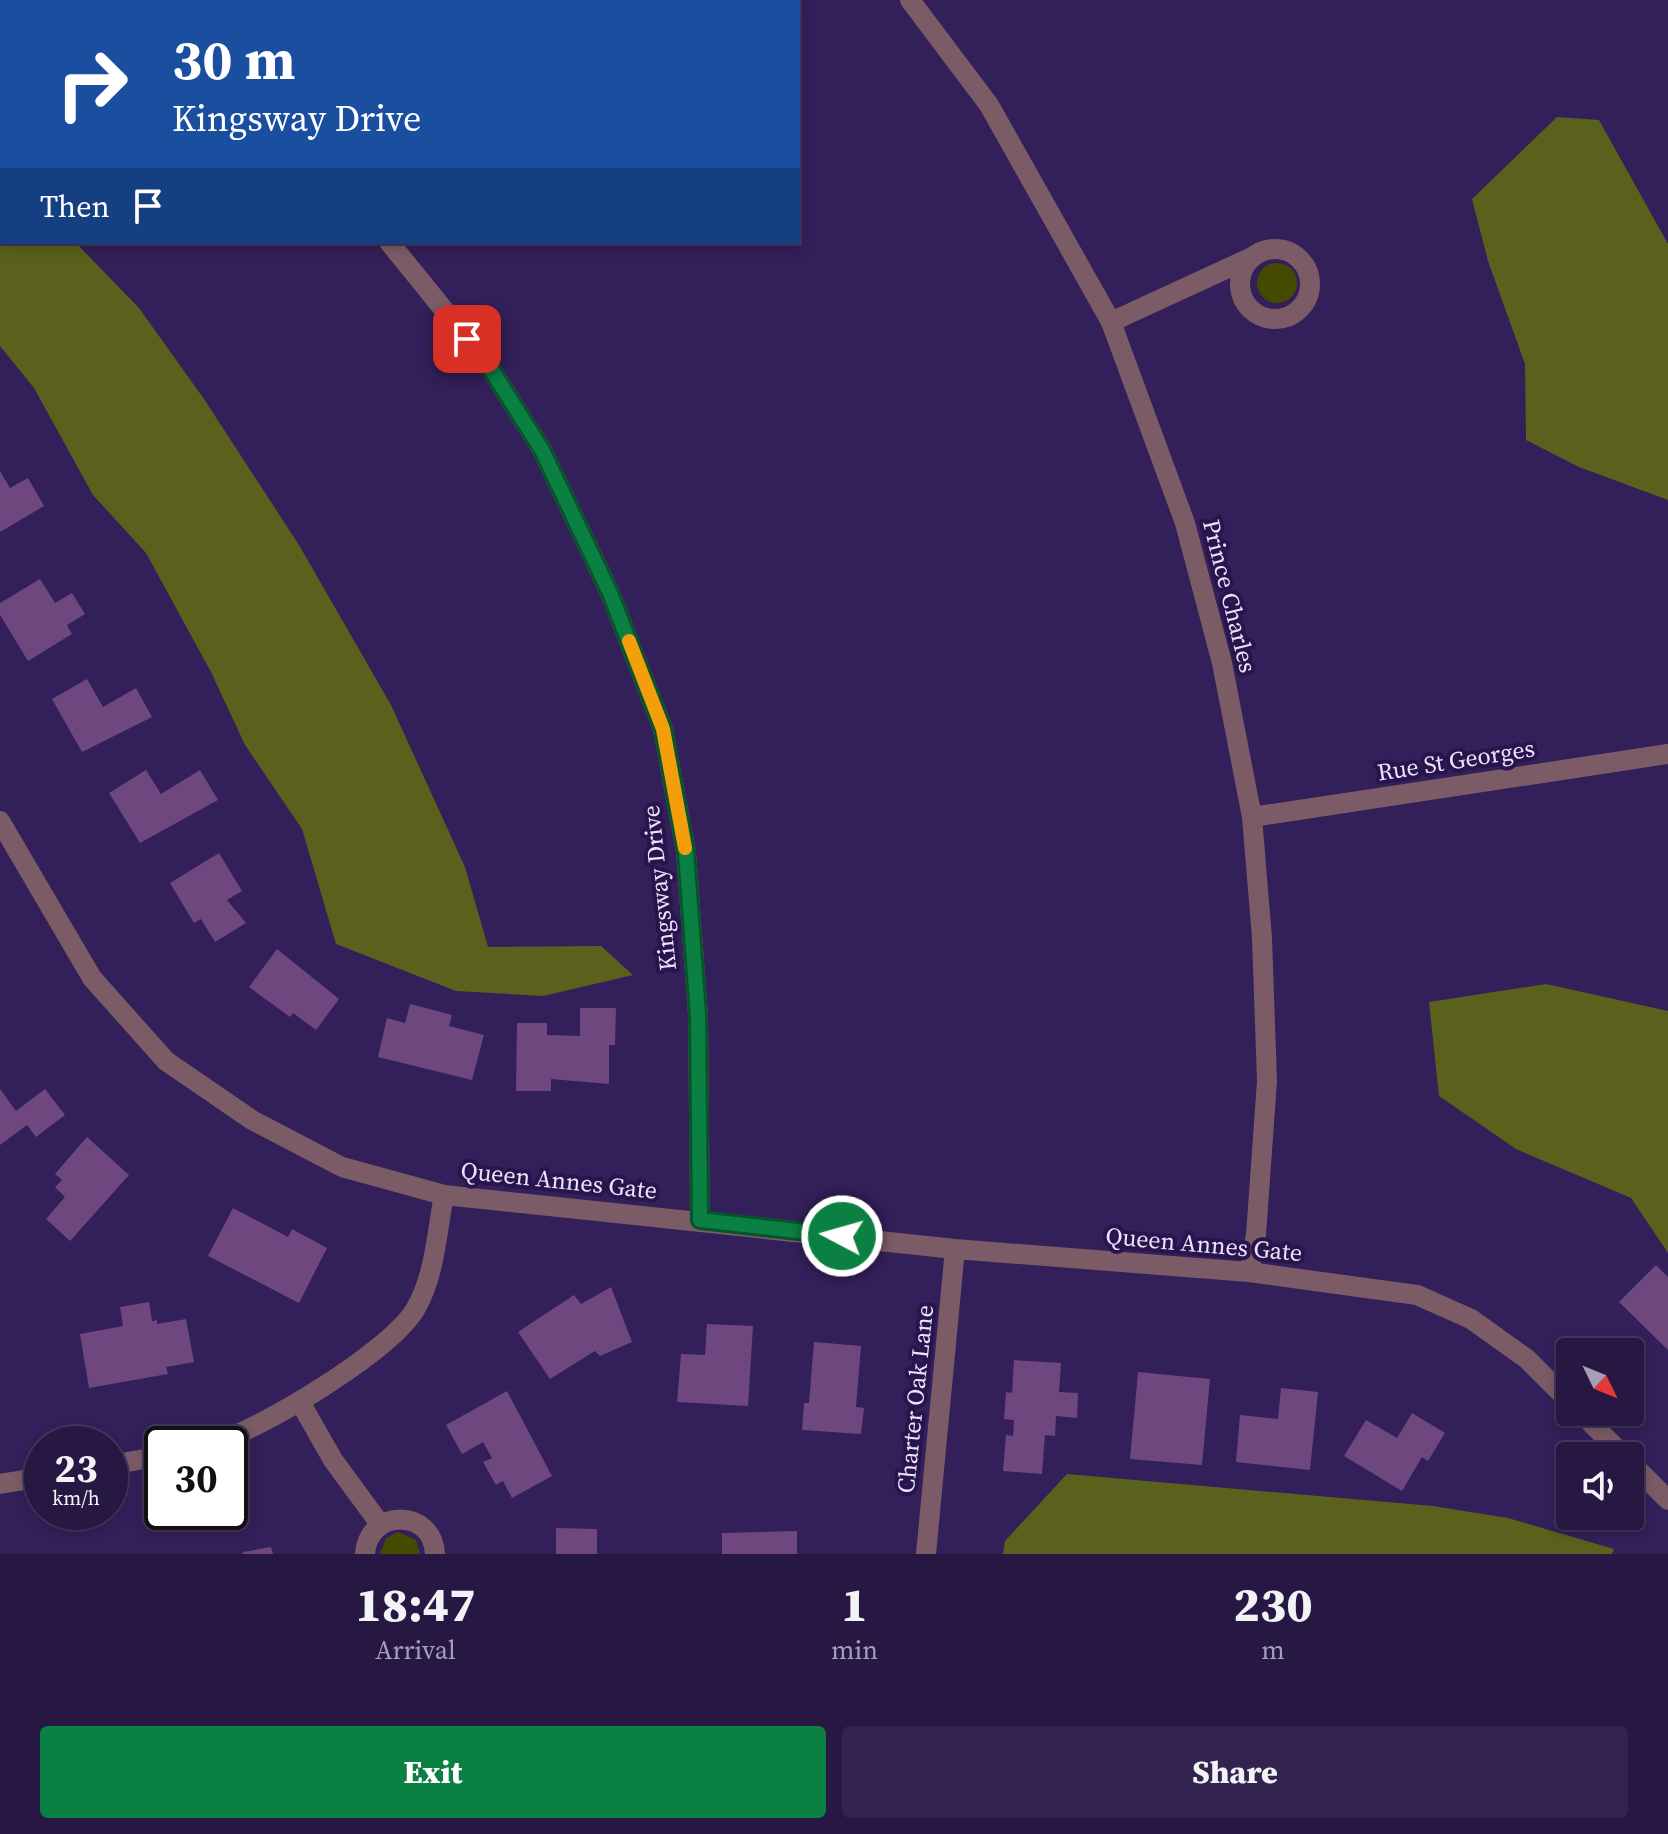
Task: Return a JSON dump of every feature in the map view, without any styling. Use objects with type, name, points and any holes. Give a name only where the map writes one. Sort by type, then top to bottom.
[{"type":"street","name":"Prince Charles","points":[[910,0],[989,105],[1111,322],[1185,523],[1222,663],[1252,817],[1262,938],[1267,1081],[1256,1235],[1249,1272]]},
{"type":"street","name":"Kingsway Drive","points":[[391,244],[487,363],[542,450],[610,593],[663,729],[686,852],[696,985],[700,1220]]},
{"type":"street","points":[[1111,322],[1252,257]]},
{"type":"street","name":"Rue St Georges","points":[[1252,817],[1668,754]]},
{"type":"street","name":"Queen Annes Gate","points":[[0,821],[92,978],[166,1061],[252,1120],[342,1167],[444,1195],[955,1249],[1249,1272],[1417,1295],[1471,1319],[1527,1359],[1556,1388]]},
{"type":"street","points":[[248,1432],[300,1402],[394,1335],[416,1309],[429,1275],[444,1195]]},
{"type":"street","name":"Charter Oak Lane","points":[[926,1554],[955,1249]]},
{"type":"street","points":[[300,1402],[333,1460],[380,1524]]},
{"type":"street","points":[[1594,1426],[1610,1442]]},
{"type":"street","points":[[1644,1476],[1668,1500]]},
{"type":"street","points":[[0,1484],[24,1480]]},
{"type":"street","points":[[365,1554],[371,1534],[380,1524],[401,1518],[422,1525],[430,1534],[435,1554]]},
{"type":"green space","points":[[1557,117],[1599,120],[1668,244],[1668,500],[1579,467],[1526,440],[1525,364],[1488,261],[1472,199]]},
{"type":"green space","points":[[0,244],[77,244],[139,308],[204,399],[299,545],[391,705],[465,867],[488,947],[601,946],[633,975],[543,996],[456,991],[336,944],[302,829],[245,745],[211,672],[146,553],[93,495],[34,388],[0,346]]},
{"type":"green space","points":[[1277,263],[1291,269],[1297,283],[1291,297],[1277,303],[1263,297],[1257,283],[1263,269]]},
{"type":"green space","points":[[1546,984],[1668,1011],[1668,1253],[1631,1198],[1516,1149],[1439,1096],[1429,1002]]},
{"type":"green space","points":[[1067,1474],[1433,1506],[1508,1518],[1614,1549],[1612,1554],[1003,1554],[1005,1541]]},
{"type":"green space","points":[[398,1532],[416,1540],[420,1554],[380,1554],[386,1538]]},
{"type":"building","points":[[0,471],[10,488],[28,478],[44,506],[0,532]]},
{"type":"building","points":[[40,579],[55,603],[72,593],[85,614],[67,625],[72,634],[28,661],[0,615],[0,603]]},
{"type":"building","points":[[87,679],[103,707],[136,688],[152,717],[82,752],[52,699]]},
{"type":"building","points":[[146,770],[161,794],[200,770],[218,800],[140,843],[109,793]]},
{"type":"building","points":[[219,853],[242,891],[227,900],[246,923],[215,942],[201,919],[194,923],[170,883]]},
{"type":"building","points":[[277,949],[339,999],[316,1030],[293,1013],[290,1017],[249,987]]},
{"type":"building","points":[[410,1004],[452,1015],[449,1026],[484,1035],[472,1080],[378,1057],[387,1018],[405,1023]]},
{"type":"building","points":[[580,1008],[616,1008],[615,1045],[609,1045],[609,1084],[551,1079],[551,1091],[516,1091],[517,1023],[547,1023],[547,1035],[580,1036]]},
{"type":"building","points":[[0,1089],[16,1111],[45,1089],[65,1115],[36,1137],[27,1125],[0,1145]]},
{"type":"building","points":[[87,1137],[129,1175],[70,1241],[46,1219],[65,1197],[55,1187],[62,1180],[55,1174]]},
{"type":"building","points":[[233,1208],[288,1237],[292,1229],[327,1248],[299,1303],[208,1256]]},
{"type":"building","points":[[1656,1265],[1668,1277],[1668,1350],[1619,1302]]},
{"type":"building","points":[[611,1287],[632,1342],[600,1356],[595,1351],[550,1379],[518,1332],[574,1295],[581,1304]]},
{"type":"building","points":[[149,1302],[152,1321],[157,1320],[157,1324],[186,1319],[194,1362],[166,1367],[168,1374],[89,1388],[80,1334],[123,1326],[120,1307]]},
{"type":"building","points":[[707,1324],[753,1326],[748,1406],[677,1402],[681,1354],[705,1355]]},
{"type":"building","points":[[814,1342],[861,1346],[856,1407],[864,1408],[861,1434],[802,1430],[804,1403],[809,1403]]},
{"type":"building","points":[[1014,1360],[1061,1363],[1059,1392],[1078,1393],[1077,1418],[1056,1416],[1055,1436],[1045,1435],[1042,1474],[1003,1471],[1006,1435],[1013,1436],[1014,1420],[1004,1419],[1006,1392],[1012,1393]]},
{"type":"building","points":[[1138,1372],[1210,1379],[1202,1465],[1130,1459]]},
{"type":"building","points":[[1281,1388],[1318,1392],[1310,1470],[1236,1462],[1240,1415],[1278,1419]]},
{"type":"building","points":[[507,1391],[552,1476],[512,1498],[503,1481],[496,1485],[483,1462],[492,1458],[483,1442],[462,1454],[446,1425]]},
{"type":"building","points":[[1412,1413],[1445,1433],[1428,1461],[1422,1457],[1402,1491],[1344,1456],[1366,1420],[1397,1438]]},
{"type":"building","points":[[556,1528],[597,1529],[597,1554],[556,1554]]},
{"type":"building","points":[[797,1531],[797,1554],[722,1554],[722,1533]]},
{"type":"building","points":[[271,1547],[273,1554],[243,1554],[243,1552]]},
{"type":"slow traffic","points":[[629,641],[663,729],[685,848]]},
{"type":"route","points":[[467,339],[487,363],[542,450],[610,593],[663,729],[686,852],[698,1015],[700,1220],[842,1236]]}]
